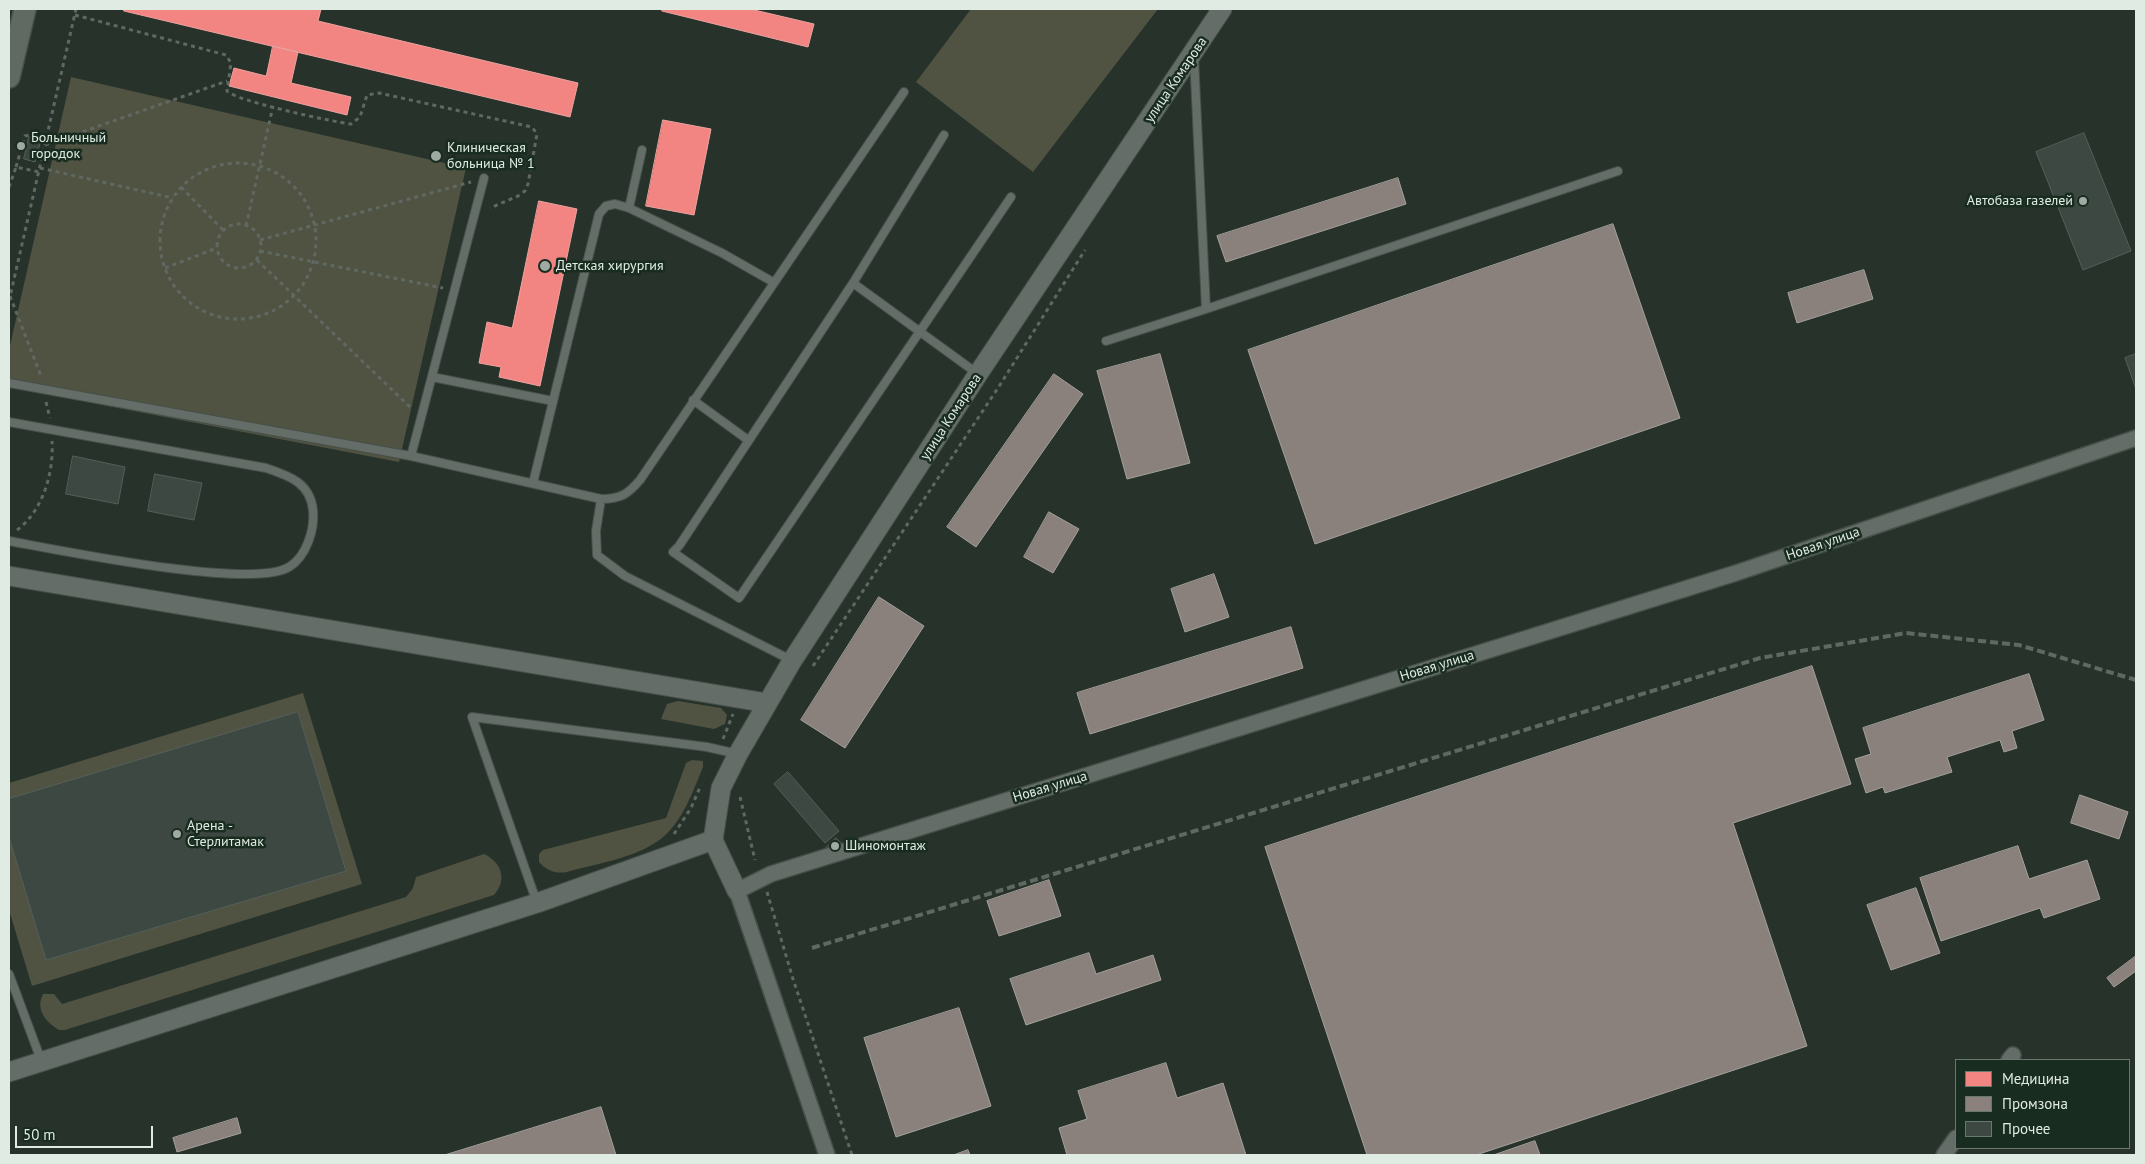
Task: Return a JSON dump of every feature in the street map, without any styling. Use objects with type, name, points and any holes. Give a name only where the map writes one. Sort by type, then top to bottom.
[{"type":"main road","points":[[9,77],[25,9]]},
{"type":"street","name":"улица Комарова","points":[[713,840],[718,799],[738,754],[792,661],[978,374],[1222,9]]},
{"type":"street","name":"Новая улица","points":[[737,891],[771,874],[1736,573],[2136,438]]},
{"type":"street","points":[[9,576],[767,703]]},
{"type":"street","points":[[9,1072],[41,1060],[537,903],[713,840],[737,891],[828,1155]]},
{"type":"street","points":[[1944,1155],[1955,1139]]},
{"type":"lane","points":[[1194,53],[1206,309]]},
{"type":"lane","points":[[9,383],[411,456],[601,499],[617,499],[629,493],[904,92]]},
{"type":"lane","points":[[944,136],[853,283],[679,546],[672,552],[739,598],[918,331],[1011,197]]},
{"type":"lane","points":[[629,208],[642,150]]},
{"type":"lane","points":[[1106,340],[1206,309],[1618,171]]},
{"type":"lane","points":[[411,456],[484,178]]},
{"type":"lane","points":[[533,484],[599,214],[606,206],[615,204],[629,208],[722,254],[773,282]]},
{"type":"lane","points":[[853,283],[978,374]]},
{"type":"lane","points":[[432,377],[553,401]]},
{"type":"lane","points":[[693,400],[748,440]]},
{"type":"lane","points":[[9,422],[266,468],[288,475],[302,484],[310,498],[313,512],[306,546],[298,560],[288,568],[244,575],[197,571],[9,541]]},
{"type":"lane","points":[[601,499],[596,531],[598,556],[625,576],[792,661]]},
{"type":"lane","points":[[537,903],[472,717],[718,749],[738,754]]},
{"type":"lane","points":[[9,974],[41,1060]]},
{"type":"path","points":[[9,301],[76,9]]},
{"type":"path","points":[[75,15],[226,55],[231,63],[226,87],[230,94],[273,106],[351,124],[360,117],[367,95],[379,93],[532,127],[537,134],[536,144],[524,191],[511,199],[492,206],[471,229]]},
{"type":"path","points":[[45,145],[227,81]]},
{"type":"path","points":[[246,226],[273,106]]},
{"type":"path","points":[[9,187],[25,136],[29,135],[46,139]]},
{"type":"path","points":[[226,164],[260,166],[276,172],[296,188],[310,210],[317,235],[314,262],[305,284],[288,303],[264,316],[239,320],[213,316],[190,304],[172,284],[164,268],[159,234],[166,209],[180,187],[202,172],[226,164]]},
{"type":"path","points":[[16,167],[40,170],[174,198]]},
{"type":"path","points":[[260,240],[484,178]]},
{"type":"path","points":[[180,187],[224,231]]},
{"type":"path","points":[[233,225],[246,226],[257,234],[260,240],[260,251],[256,260],[251,265],[236,268],[223,262],[217,248],[217,241],[224,231],[233,225]]},
{"type":"path","points":[[164,268],[217,248]]},
{"type":"path","points":[[808,673],[998,388],[1087,248]]},
{"type":"path","points":[[260,251],[455,290]]},
{"type":"path","points":[[256,260],[421,418]]},
{"type":"path","points":[[718,749],[731,723],[738,698]]},
{"type":"path","points":[[672,837],[691,808],[703,782]]},
{"type":"path","points":[[740,793],[755,860]]},
{"type":"path","points":[[767,892],[787,961],[852,1155]]},
{"type":"green space","points":[[971,9],[1158,9],[1033,172],[916,82]]},
{"type":"green space","points":[[71,77],[466,168],[399,462],[9,387],[9,350]]},
{"type":"green space","name":"Арена - Стерлитамак","points":[[303,693],[362,884],[32,986],[9,910],[9,783]]},
{"type":"green space","points":[[678,701],[721,708],[727,715],[725,724],[714,729],[661,719],[667,704]]},
{"type":"green space","points":[[692,760],[703,761],[703,767],[691,796],[676,823],[662,838],[652,845],[604,863],[567,872],[559,873],[552,871],[545,868],[539,862],[539,854],[543,850],[666,818],[686,763]]},
{"type":"green space","points":[[484,854],[495,862],[501,872],[501,883],[494,895],[65,1030],[59,1030],[50,1023],[41,1010],[40,1005],[43,994],[54,994],[62,1004],[406,897],[413,888],[416,877]]},
{"type":"building: Медицина","points":[[124,9],[321,9],[318,21],[578,83],[570,117],[124,11]]},
{"type":"building: Медицина","points":[[663,9],[750,9],[814,24],[808,47],[662,11]]},
{"type":"building: Медицина","points":[[273,46],[298,52],[291,83],[351,97],[347,115],[229,86],[234,68],[266,76]]},
{"type":"building: Медицина","points":[[663,120],[711,129],[694,215],[646,206]]},
{"type":"building: Медицина","name":"Детская хирургия","points":[[539,201],[577,209],[540,386],[499,377],[501,367],[479,363],[487,322],[512,328]]},
{"type":"building: Промзона","points":[[1398,178],[1406,204],[1226,262],[1217,236]]},
{"type":"building: Промзона","points":[[1613,224],[1680,418],[1315,544],[1248,350]]},
{"type":"building: Промзона","points":[[1864,270],[1873,299],[1797,323],[1788,293]]},
{"type":"building: Промзона","points":[[1160,354],[1190,463],[1127,479],[1097,371]]},
{"type":"building: Промзона","points":[[1054,374],[1083,394],[976,547],[947,527]]},
{"type":"building: Промзона","points":[[1049,512],[1079,529],[1053,573],[1024,557]]},
{"type":"building: Промзона","points":[[1214,574],[1229,617],[1185,632],[1171,589]]},
{"type":"building: Промзона","points":[[879,597],[924,626],[845,748],[801,720]]},
{"type":"building: Промзона","points":[[1291,627],[1303,668],[1090,734],[1077,693]]},
{"type":"building: Промзона","points":[[1812,666],[1851,784],[1733,823],[1807,1046],[1476,1155],[1367,1155],[1265,847]]},
{"type":"building: Промзона","points":[[2029,674],[2044,720],[2012,731],[2017,748],[2004,752],[2000,740],[1947,757],[1952,772],[1885,793],[1883,787],[1866,793],[1855,759],[1871,754],[1863,728]]},
{"type":"building: Промзона","points":[[2080,795],[2128,812],[2119,839],[2071,823]]},
{"type":"building: Промзона","points":[[2018,846],[2029,879],[2087,860],[2100,899],[2044,918],[2040,908],[1941,941],[1920,878]]},
{"type":"building: Промзона","points":[[1049,880],[1061,916],[999,936],[987,901]]},
{"type":"building: Промзона","points":[[1916,888],[1940,953],[1891,970],[1867,905]]},
{"type":"building: Промзона","points":[[1089,953],[1096,974],[1153,955],[1161,980],[1026,1025],[1010,979]]},
{"type":"building: Промзона","points":[[2136,956],[2136,971],[2114,987],[2107,978]]},
{"type":"building: Промзона","points":[[959,1008],[991,1106],[896,1137],[864,1038]]},
{"type":"building: Промзона","points":[[1166,1063],[1177,1098],[1223,1083],[1246,1155],[1067,1155],[1059,1128],[1087,1119],[1078,1091]]},
{"type":"building: Промзона","points":[[601,1107],[616,1155],[445,1155]]},
{"type":"building: Промзона","points":[[237,1118],[241,1133],[177,1152],[173,1138]]},
{"type":"building: Промзона","points":[[1535,1141],[1540,1155],[1494,1155]]},
{"type":"building: Промзона","points":[[968,1150],[970,1155],[954,1155]]},
{"type":"building: Прочее","name":"Автобаза газелей","points":[[2084,133],[2131,251],[2083,270],[2036,152]]},
{"type":"building: Прочее","points":[[29,137],[41,140],[35,162],[24,159]]},
{"type":"building: Прочее","points":[[2136,354],[2136,389],[2125,358]]},
{"type":"building: Прочее","points":[[73,456],[125,467],[118,504],[66,494]]},
{"type":"building: Прочее","points":[[155,474],[202,483],[194,520],[148,511]]},
{"type":"building: Прочее","name":"Арена - Стерлитамак","points":[[298,712],[346,871],[46,960],[9,837],[9,799]]},
{"type":"building: Прочее","points":[[788,772],[839,831],[825,843],[774,784]]},
{"type":"building: Прочее","name":"Шиномонтаж","points":[[836,838],[843,845],[833,855],[826,848]]},
{"type":"railway","points":[[812,948],[1760,658],[1906,633],[2019,645],[2136,680]]},
{"type":"place","name":"Больничный городок","points":[[21,146]]},
{"type":"place","name":"Клиническая больница № 1","points":[[436,156]]},
{"type":"place","name":"Автобаза газелей","points":[[2083,201]]},
{"type":"place","name":"Детская хирургия","points":[[545,266]]},
{"type":"place","name":"Арена - Стерлитамак","points":[[177,834]]},
{"type":"place","name":"Шиномонтаж","points":[[835,846]]}]
